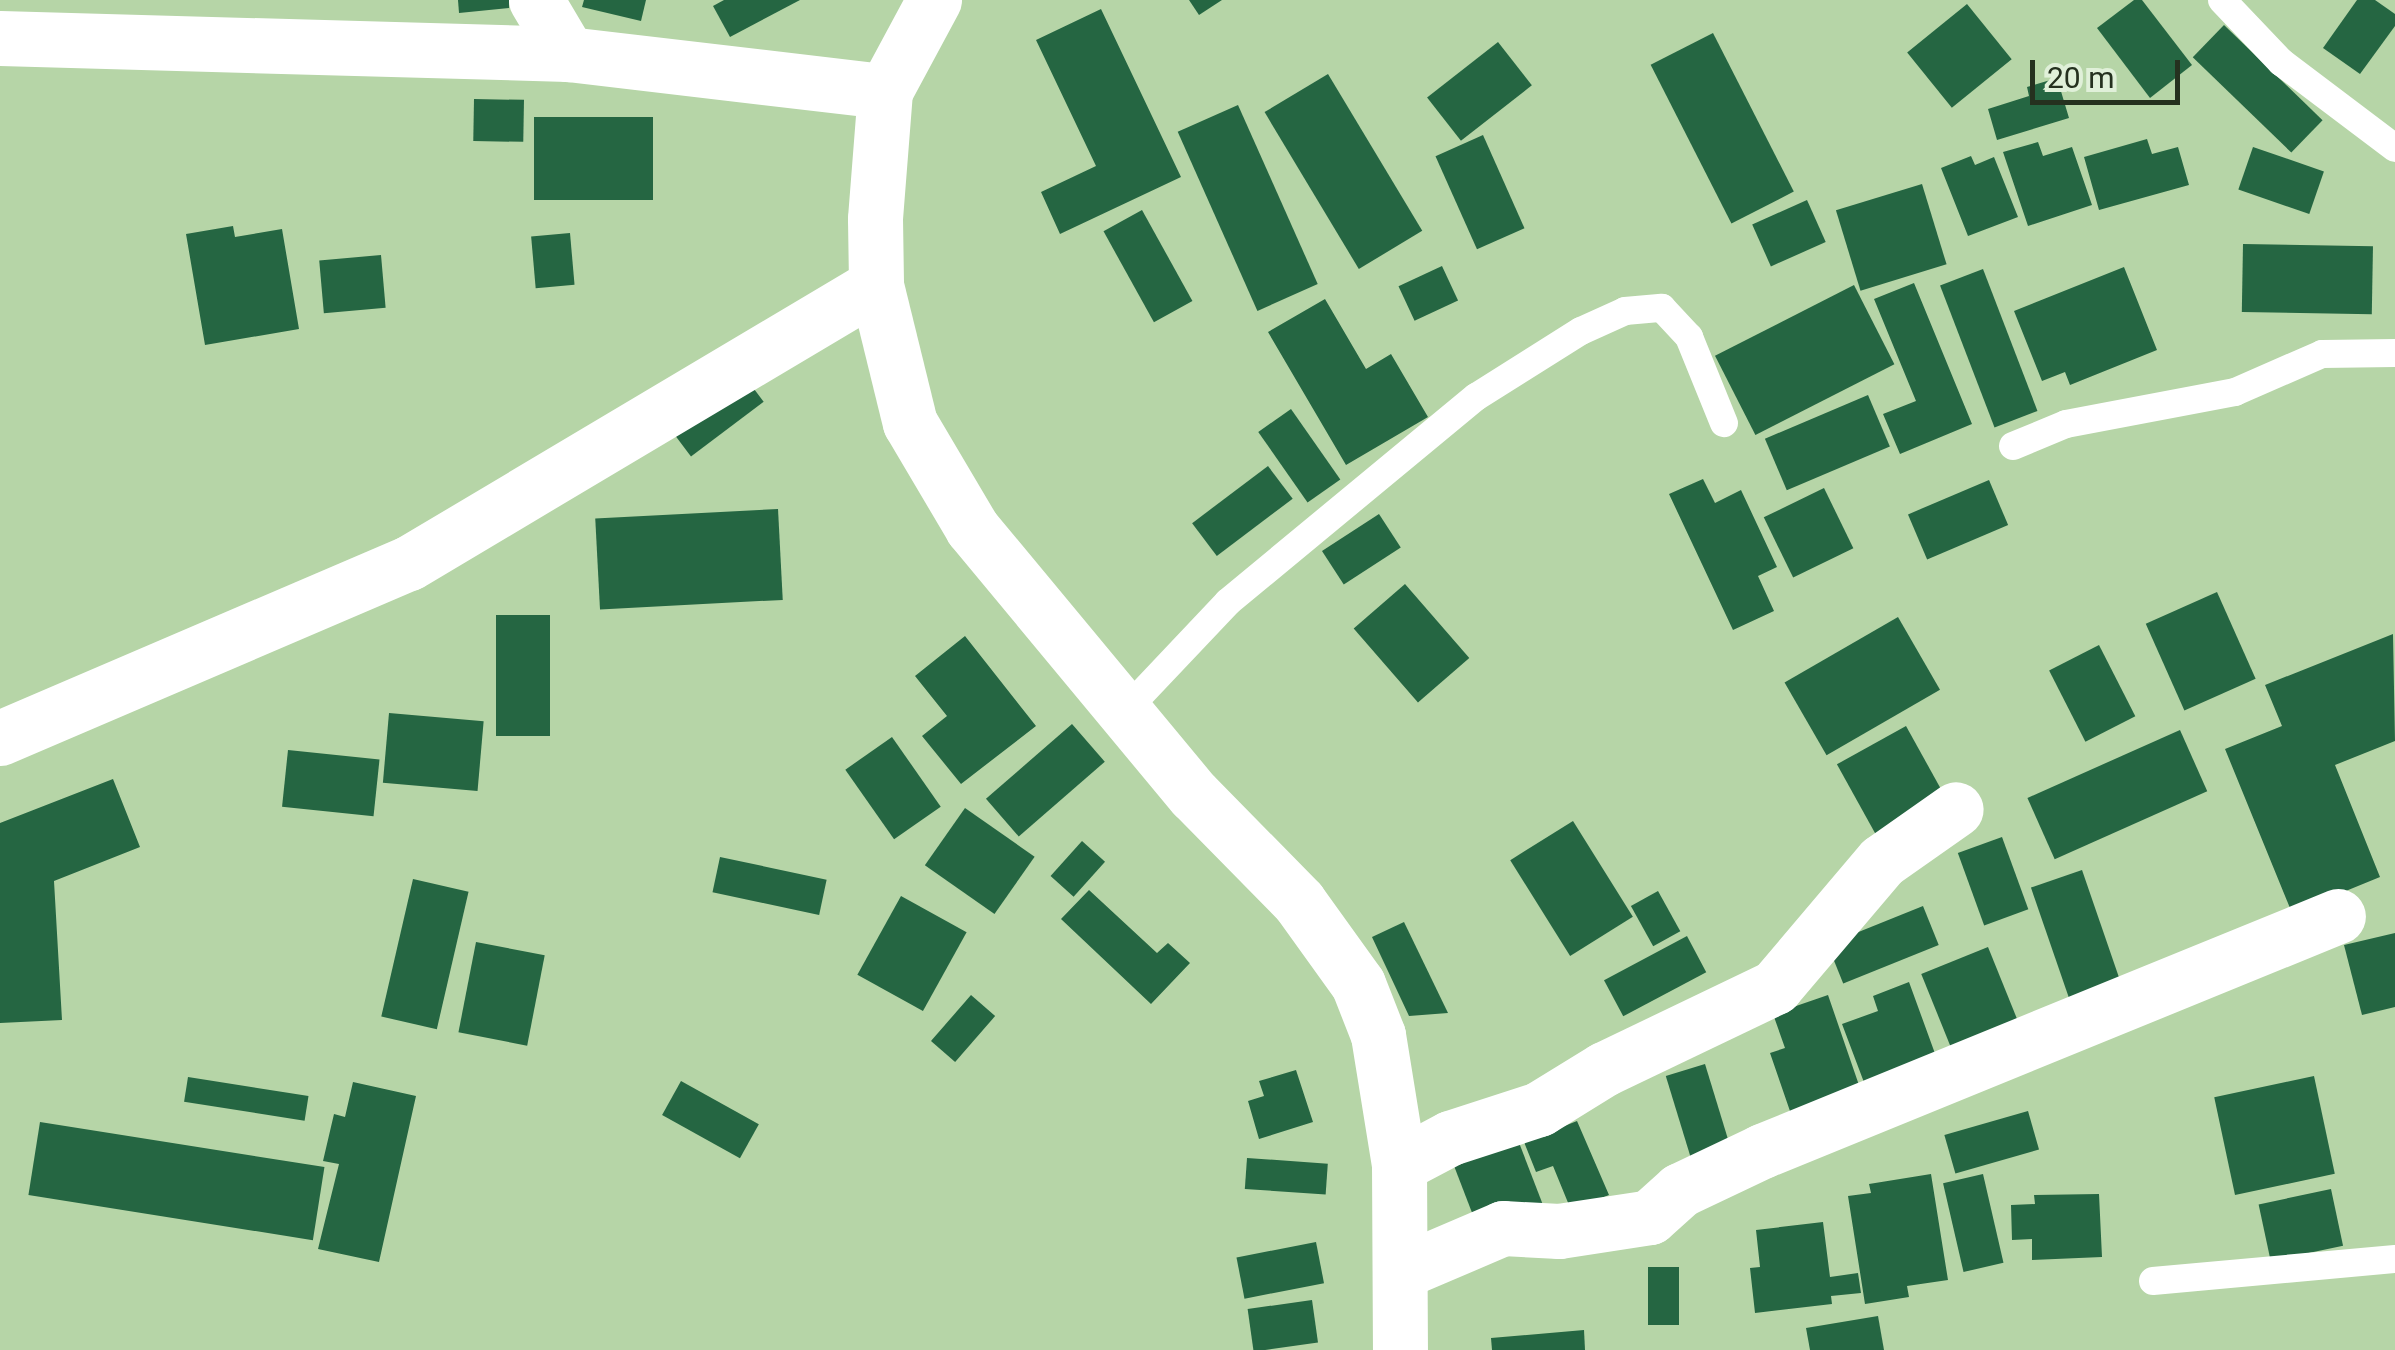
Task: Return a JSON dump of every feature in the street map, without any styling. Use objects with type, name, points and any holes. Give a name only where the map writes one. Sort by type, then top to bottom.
[{"type":"street","points":[[536,0],[568,54]]},
{"type":"street","points":[[934,0],[885,91],[876,285],[910,423],[972,528],[1194,795],[1299,902],[1358,984],[1378,1034],[1399,1165],[1400,1350]]},
{"type":"street","points":[[0,38],[568,54],[885,91]]},
{"type":"street","points":[[0,738],[408,563],[876,285]]},
{"type":"street","points":[[1399,1165],[1450,1138],[1538,1109],[1618,1062],[1775,988],[1882,862],[1956,809]]},
{"type":"street","points":[[1400,1272],[1503,1228],[1559,1231],[1650,1217],[1680,1190],[1762,1152],[2338,916]]},
{"type":"lane","points":[[2222,0],[2281,62],[2395,148]]},
{"type":"lane","points":[[1124,712],[1243,590],[1476,397],[1581,331],[1624,310],[1662,308],[1689,337],[1724,423]]},
{"type":"lane","points":[[2013,446],[2066,424],[2235,392],[2322,354],[2395,352]]},
{"type":"lane","points":[[2153,1282],[2395,1259]]},
{"type":"building","points":[[458,0],[509,0],[509,8],[459,13]]},
{"type":"building","points":[[584,0],[646,0],[641,21],[582,7]]},
{"type":"building","points":[[724,0],[800,0],[730,37],[713,6]]},
{"type":"building","points":[[1189,0],[1222,0],[1199,15]]},
{"type":"building","points":[[2134,0],[2142,0],[2192,65],[2150,98],[2097,28]]},
{"type":"building","points":[[2357,0],[2375,0],[2395,14],[2395,26],[2360,74],[2323,48]]},
{"type":"building","points":[[1967,4],[2012,59],[1952,108],[1907,52]]},
{"type":"building","points":[[1101,9],[1181,177],[1060,234],[1041,192],[1096,166],[1036,40]]},
{"type":"building","points":[[2224,25],[2323,120],[2291,153],[2193,57]]},
{"type":"building","points":[[1713,33],[1794,192],[1731,223],[1651,65]]},
{"type":"building","points":[[1498,42],[1532,85],[1461,141],[1427,97]]},
{"type":"building","points":[[1328,74],[1422,231],[1359,269],[1265,112]]},
{"type":"building","points":[[2057,78],[2069,118],[1997,140],[1988,109],[2029,96],[2027,87]]},
{"type":"building","points":[[474,99],[524,100],[523,142],[473,141]]},
{"type":"building","points":[[1238,105],[1318,284],[1257,311],[1178,132]]},
{"type":"building","points":[[534,117],[653,117],[653,200],[534,200]]},
{"type":"building","points":[[1483,135],[1524,228],[1477,249],[1435,156]]},
{"type":"building","points":[[2147,139],[2152,154],[2178,147],[2189,185],[2099,210],[2084,157]]},
{"type":"building","points":[[2038,142],[2043,156],[2072,147],[2092,205],[2028,226],[2003,152]]},
{"type":"building","points":[[2253,147],[2324,171],[2309,214],[2238,190]]},
{"type":"building","points":[[1971,156],[1975,165],[1994,157],[2018,217],[1968,236],[1941,168]]},
{"type":"building","points":[[1922,184],[1947,264],[1860,291],[1836,210]]},
{"type":"building","points":[[1807,200],[1826,242],[1771,266],[1752,224]]},
{"type":"building","points":[[1142,210],[1192,301],[1154,322],[1104,231]]},
{"type":"building","points":[[233,226],[235,237],[282,229],[299,329],[205,345],[186,234]]},
{"type":"building","points":[[570,233],[575,285],[536,288],[531,236]]},
{"type":"building","points":[[2243,244],[2373,246],[2372,314],[2242,312]]},
{"type":"building","points":[[381,255],[386,308],[324,313],[319,260]]},
{"type":"building","points":[[1442,266],[1458,300],[1415,321],[1398,286]]},
{"type":"building","points":[[2124,267],[2157,350],[2070,385],[2065,372],[2042,381],[2014,311]]},
{"type":"building","points":[[1983,269],[2037,411],[1995,427],[1940,285]]},
{"type":"building","points":[[1914,283],[1972,424],[1900,454],[1883,414],[1916,401],[1874,299]]},
{"type":"building","points":[[1854,285],[1894,364],[1755,435],[1715,356]]},
{"type":"building","points":[[1325,299],[1366,369],[1391,354],[1428,417],[1346,465],[1268,332]]},
{"type":"building","points":[[742,373],[764,402],[691,457],[669,428]]},
{"type":"building","points":[[1868,395],[1890,447],[1787,490],[1765,439]]},
{"type":"building","points":[[1291,409],[1340,479],[1308,502],[1258,432]]},
{"type":"building","points":[[1268,466],[1293,499],[1217,556],[1192,523]]},
{"type":"building","points":[[1703,479],[1715,503],[1741,490],[1777,567],[1758,576],[1774,611],[1733,630],[1669,494]]},
{"type":"building","points":[[1989,480],[2008,525],[1927,559],[1908,514]]},
{"type":"building","points":[[1824,488],[1853,548],[1793,578],[1764,517]]},
{"type":"building","points":[[778,509],[783,600],[600,609],[595,519]]},
{"type":"building","points":[[1379,514],[1401,548],[1344,585],[1322,551]]},
{"type":"building","points":[[1405,584],[1469,658],[1418,703],[1354,629]]},
{"type":"building","points":[[2217,592],[2256,679],[2184,711],[2146,624]]},
{"type":"building","points":[[496,615],[550,615],[550,736],[496,736]]},
{"type":"building","points":[[1898,617],[1940,690],[1827,755],[1785,682]]},
{"type":"building","points":[[2393,634],[2395,741],[2335,765],[2380,877],[2292,913],[2225,749],[2282,726],[2265,685]]},
{"type":"building","points":[[965,636],[1036,726],[961,784],[922,736],[947,716],[915,676]]},
{"type":"building","points":[[2099,645],[2135,716],[2085,742],[2049,670]]},
{"type":"building","points":[[389,713],[484,721],[478,791],[383,783]]},
{"type":"building","points":[[1072,724],[1105,762],[1019,837],[986,799]]},
{"type":"building","points":[[1906,726],[1946,798],[1877,836],[1837,764]]},
{"type":"building","points":[[2180,730],[2207,791],[2055,859],[2027,798]]},
{"type":"building","points":[[892,737],[941,807],[894,839],[845,770]]},
{"type":"building","points":[[288,750],[379,760],[374,816],[282,807]]},
{"type":"building","points":[[113,779],[140,847],[54,881],[62,1020],[0,1023],[0,823]]},
{"type":"building","points":[[965,808],[1035,857],[994,914],[925,865]]},
{"type":"building","points":[[1573,821],[1633,917],[1570,956],[1510,860]]},
{"type":"building","points":[[2002,837],[2028,909],[1984,925],[1958,853]]},
{"type":"building","points":[[1082,841],[1105,862],[1074,897],[1051,876]]},
{"type":"building","points":[[720,857],[827,880],[819,915],[713,892]]},
{"type":"building","points":[[2082,870],[2127,1000],[2076,1017],[2031,888]]},
{"type":"building","points":[[413,879],[469,892],[437,1029],[381,1016]]},
{"type":"building","points":[[1089,890],[1157,953],[1168,943],[1190,963],[1151,1004],[1061,919]]},
{"type":"building","points":[[1658,891],[1680,931],[1653,946],[1631,906]]},
{"type":"building","points":[[901,896],[967,932],[923,1011],[857,975]]},
{"type":"building","points":[[1923,906],[1939,945],[1843,984],[1828,945]]},
{"type":"building","points":[[1404,922],[1448,1013],[1409,1016],[1372,937]]},
{"type":"building","points":[[2395,933],[2395,1007],[2362,1015],[2344,945]]},
{"type":"building","points":[[1687,936],[1706,972],[1623,1016],[1604,980]]},
{"type":"building","points":[[476,942],[545,955],[527,1046],[458,1032]]},
{"type":"building","points":[[1988,947],[2024,1036],[1957,1063],[1921,974]]},
{"type":"building","points":[[1909,982],[1937,1059],[1865,1085],[1842,1024],[1878,1011],[1873,996]]},
{"type":"building","points":[[971,995],[995,1016],[955,1062],[931,1041]]},
{"type":"building","points":[[1828,995],[1861,1091],[1791,1114],[1770,1053],[1785,1048],[1773,1014]]},
{"type":"building","points":[[1705,1064],[1730,1145],[1691,1157],[1666,1076]]},
{"type":"building","points":[[1296,1070],[1313,1122],[1259,1139],[1248,1101],[1264,1096],[1259,1081]]},
{"type":"building","points":[[2314,1076],[2335,1174],[2235,1195],[2214,1097]]},
{"type":"building","points":[[188,1077],[308,1096],[305,1121],[184,1102]]},
{"type":"building","points":[[681,1081],[759,1124],[740,1158],[662,1115]]},
{"type":"building","points":[[353,1082],[416,1096],[379,1262],[318,1249],[339,1164],[323,1161],[334,1114],[345,1117]]},
{"type":"building","points":[[2028,1111],[2039,1149],[1955,1173],[1944,1135]]},
{"type":"building","points":[[1577,1121],[1609,1195],[1571,1210],[1553,1166],[1536,1172],[1524,1142]]},
{"type":"building","points":[[40,1122],[324,1167],[313,1240],[28,1195]]},
{"type":"building","points":[[1518,1140],[1543,1205],[1479,1230],[1454,1165]]},
{"type":"building","points":[[1247,1158],[1328,1164],[1326,1195],[1245,1189]]},
{"type":"building","points":[[1931,1174],[1948,1280],[1907,1286],[1909,1297],[1865,1304],[1848,1196],[1871,1193],[1869,1184]]},
{"type":"building","points":[[1983,1174],[2003,1263],[1964,1272],[1943,1183]]},
{"type":"building","points":[[2331,1189],[2343,1246],[2271,1261],[2259,1204]]},
{"type":"building","points":[[2099,1194],[2102,1257],[2032,1260],[2032,1239],[2012,1240],[2011,1205],[2035,1204],[2034,1195]]},
{"type":"building","points":[[1823,1222],[1830,1277],[1858,1273],[1861,1293],[1831,1296],[1832,1304],[1755,1313],[1750,1268],[1760,1267],[1756,1230]]},
{"type":"building","points":[[1316,1242],[1324,1283],[1245,1299],[1236,1257]]},
{"type":"building","points":[[1648,1267],[1679,1267],[1679,1325],[1648,1325]]},
{"type":"building","points":[[1312,1300],[1318,1343],[1253,1350],[1248,1309]]},
{"type":"building","points":[[1878,1316],[1884,1350],[1810,1350],[1806,1328]]},
{"type":"building","points":[[1584,1330],[1585,1350],[1492,1350],[1491,1338]]}]
